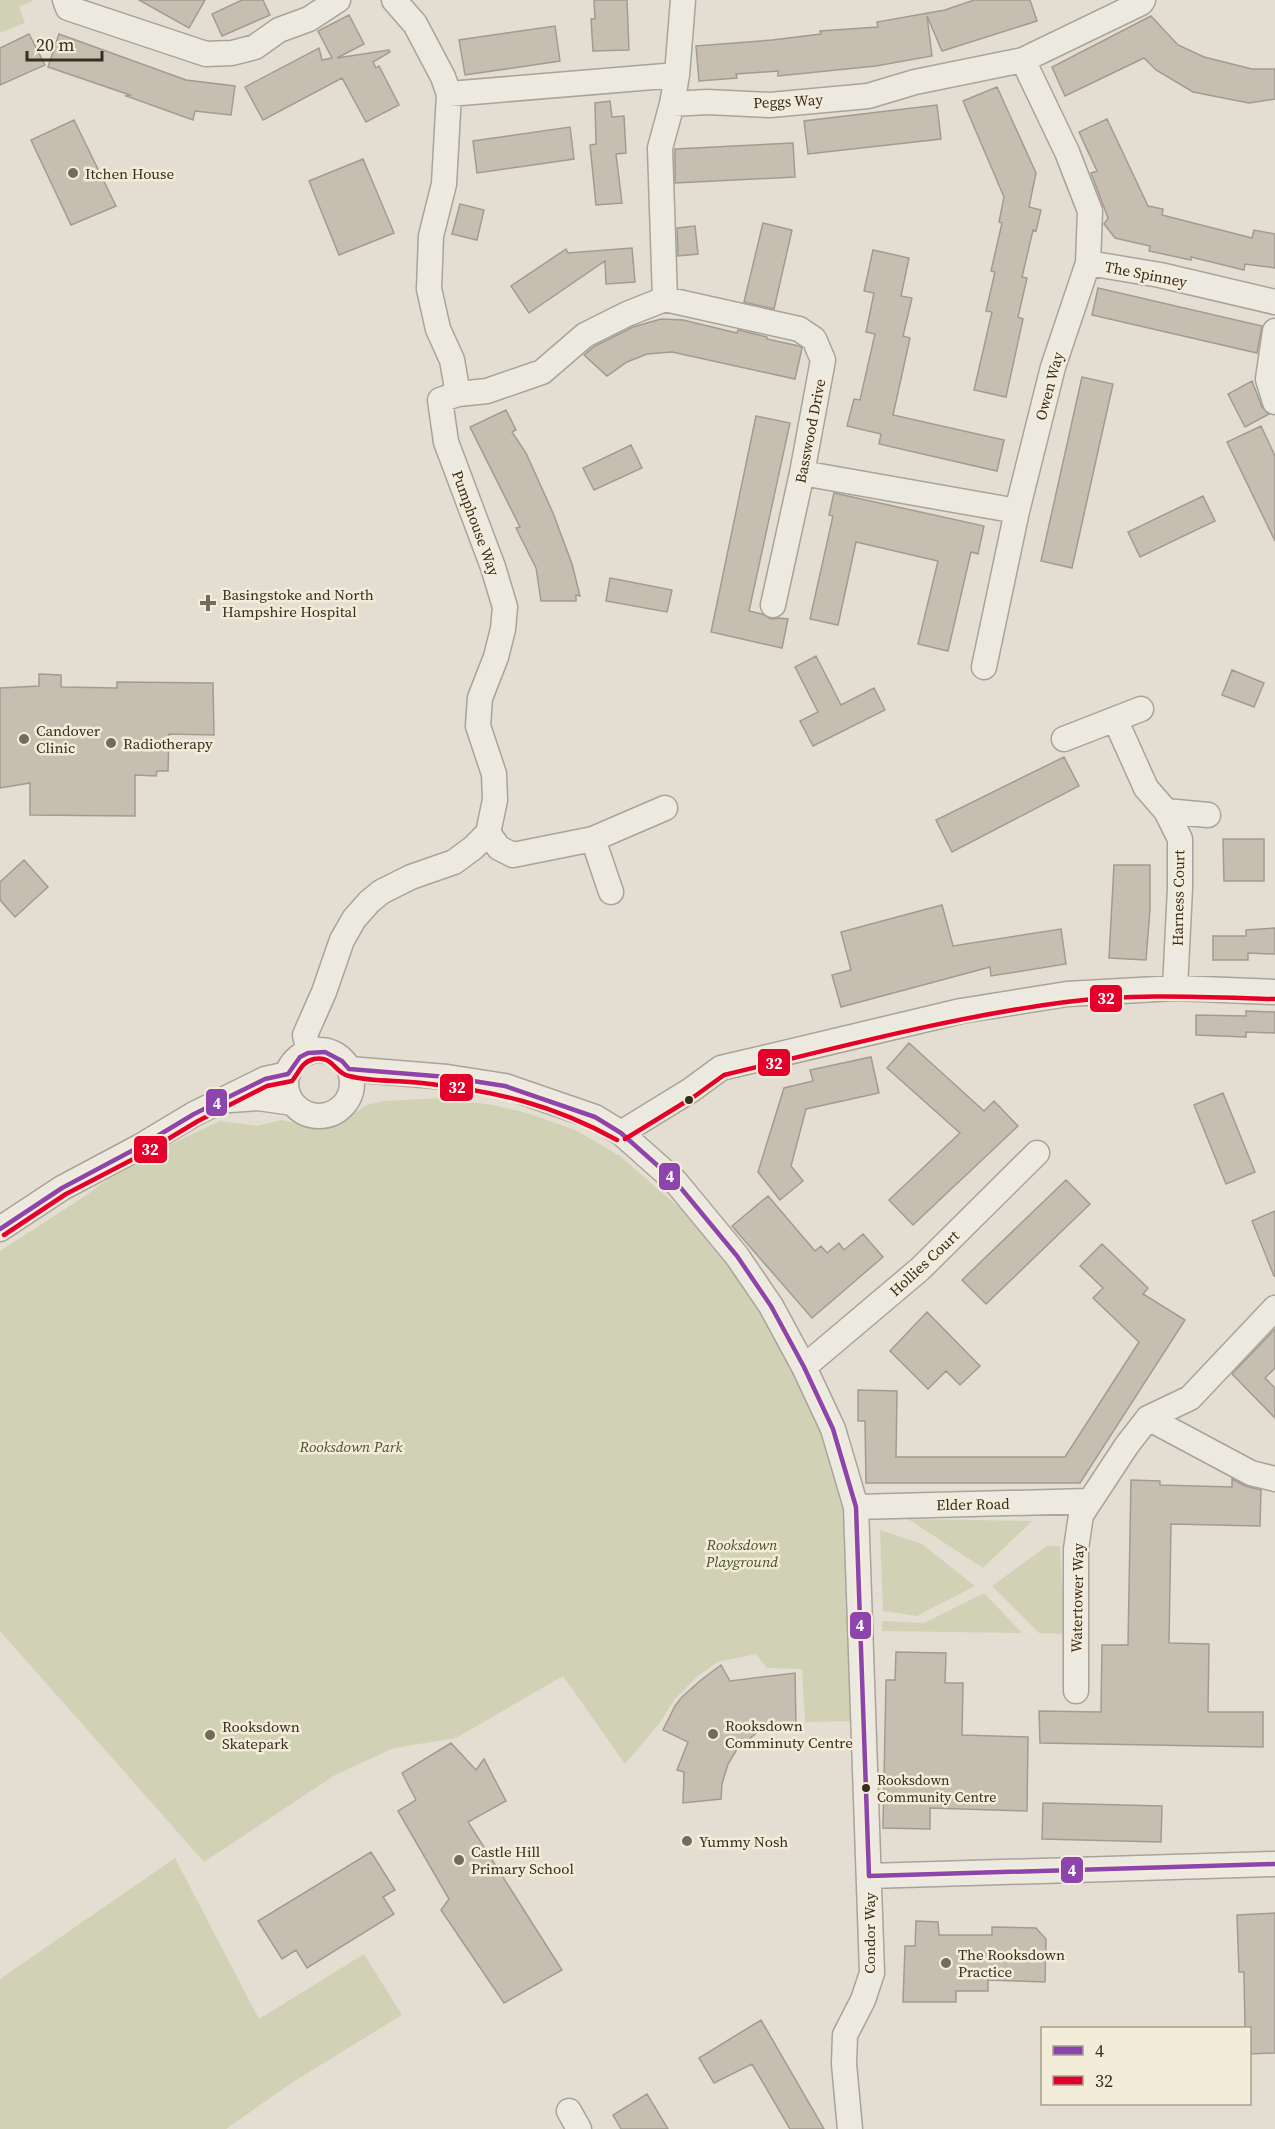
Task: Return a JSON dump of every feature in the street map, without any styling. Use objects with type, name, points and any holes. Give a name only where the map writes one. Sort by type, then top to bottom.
[{"type":"street","points":[[65,0],[68,8],[206,54],[232,53],[255,47],[279,30],[309,19],[338,0]]},
{"type":"street","points":[[394,0],[415,24],[443,77],[449,94],[444,184],[431,236],[429,289],[438,329],[452,360],[458,394],[487,391],[542,372],[585,335],[627,314],[665,299],[660,148],[677,75],[683,0]]},
{"type":"street","name":"Peggs Way","points":[[672,104],[707,102],[770,105],[868,96],[915,82],[1023,60],[1143,0]]},
{"type":"street","name":"The Spinney","points":[[1023,60],[1067,152],[1089,211],[1088,263],[1160,275],[1275,302]]},
{"type":"street","points":[[449,94],[677,75]]},
{"type":"street","name":"Owen Way","points":[[984,667],[1017,511],[1053,368],[1088,263]]},
{"type":"street","name":"Basswood Drive","points":[[665,299],[798,329],[814,339],[823,360],[802,473],[773,605]]},
{"type":"street","points":[[1275,331],[1268,379],[1275,402]]},
{"type":"street","name":"Pumphouse Way","points":[[458,394],[440,400],[446,442],[494,567],[505,607],[503,629],[496,657],[480,698],[478,726],[494,774],[495,800],[488,832]]},
{"type":"street","points":[[802,473],[1017,511]]},
{"type":"street","points":[[1064,739],[1141,709]]},
{"type":"street","name":"Harness Court","points":[[1115,719],[1146,788],[1166,811],[1180,839],[1180,888],[1174,988]]},
{"type":"street","points":[[319,1052],[324,992],[342,940],[354,920],[369,902],[394,885],[454,862],[473,848],[488,832],[499,848],[513,855],[593,838],[665,808]]},
{"type":"street","points":[[1166,811],[1208,815]]},
{"type":"street","points":[[593,838],[611,892]]},
{"type":"street","points":[[621,1133],[691,1090],[721,1068],[961,1011],[1067,994],[1174,988],[1275,992]]},
{"type":"street","points":[[319,1052],[342,1060],[350,1079],[348,1100],[332,1114],[321,1116],[301,1111],[288,1094],[286,1083],[288,1074],[293,1063],[302,1055],[319,1052]]},
{"type":"street","points":[[0,1229],[62,1188],[212,1105],[265,1079],[288,1074]]},
{"type":"street","name":"Condor Way","points":[[350,1079],[447,1077],[505,1086],[595,1117],[621,1133],[675,1181],[738,1256],[771,1306],[804,1367],[833,1429],[856,1507],[872,1973],[863,2000],[845,2035],[844,2064],[850,2129]]},
{"type":"street","points":[[212,1105],[246,1098],[293,1103]]},
{"type":"street","name":"Hollies Court","points":[[804,1367],[920,1269],[1038,1154]]},
{"type":"street","name":"Watertower Way","points":[[1076,1691],[1076,1549],[1081,1515],[1148,1418],[1190,1398],[1275,1308]]},
{"type":"street","points":[[1148,1418],[1251,1473],[1275,1479]]},
{"type":"street","name":"Elder Road","points":[[856,1507],[1089,1501]]},
{"type":"street","points":[[868,1876],[1275,1864]]},
{"type":"green space","points":[[0,0],[34,0],[19,7],[25,23],[0,33]]},
{"type":"green space","name":"Rooksdown Park","points":[[440,1098],[493,1105],[531,1114],[577,1131],[620,1156],[698,1224],[749,1286],[819,1422],[851,1508],[857,1721],[805,1722],[802,1669],[767,1668],[756,1654],[717,1662],[697,1677],[675,1699],[659,1724],[625,1764],[563,1676],[456,1738],[394,1748],[335,1775],[204,1862],[0,1631],[0,1251],[130,1164],[220,1121],[257,1126],[281,1120],[322,1128],[338,1124],[367,1105],[384,1101]]},
{"type":"green space","points":[[908,1519],[1032,1521],[983,1568]]},
{"type":"green space","points":[[880,1530],[922,1544],[975,1586],[917,1616],[883,1611]]},
{"type":"green space","points":[[1047,1546],[1060,1546],[1065,1634],[1039,1633],[992,1586]]},
{"type":"green space","points":[[984,1593],[1022,1633],[882,1631],[882,1621],[924,1623]]},
{"type":"green space","points":[[175,1858],[259,2019],[364,1954],[402,2015],[293,2082],[226,2129],[0,2129],[0,1979]]},
{"type":"building","points":[[139,0],[205,0],[189,28]]},
{"type":"building","points":[[242,0],[263,0],[270,15],[222,36],[212,14]]},
{"type":"building","points":[[594,0],[627,0],[629,50],[593,51],[591,19],[595,19]]},
{"type":"building","points":[[974,0],[1030,0],[1037,21],[942,51],[927,16],[932,56],[876,66],[778,76],[778,71],[736,74],[737,78],[699,81],[696,46],[772,40],[821,34],[820,31],[878,27],[877,22],[945,10]]},
{"type":"building","points":[[349,15],[364,44],[337,58],[389,50],[390,52],[373,62],[376,68],[379,66],[399,105],[366,122],[342,78],[263,120],[245,87],[319,48],[322,60],[332,58],[318,31]]},
{"type":"building","points":[[1151,16],[1178,45],[1204,57],[1252,69],[1275,69],[1275,99],[1249,103],[1193,92],[1156,70],[1144,58],[1065,96],[1052,67]]},
{"type":"building","points":[[555,26],[560,61],[465,75],[459,40]]},
{"type":"building","points":[[29,34],[45,65],[0,85],[0,48]]},
{"type":"building","points":[[59,34],[186,80],[235,86],[231,115],[195,111],[193,120],[126,96],[130,95],[48,67]]},
{"type":"building","points":[[997,87],[1036,173],[1029,207],[1041,210],[1036,231],[1033,230],[1022,277],[1027,278],[1018,317],[1023,319],[1006,397],[974,390],[992,312],[986,311],[995,272],[991,271],[1002,223],[999,222],[1004,197],[963,101]]},
{"type":"building","points":[[610,101],[612,117],[624,116],[626,153],[616,154],[622,203],[596,205],[590,145],[596,144],[595,103]]},
{"type":"building","points":[[937,105],[941,139],[808,154],[804,121]]},
{"type":"building","points":[[1107,119],[1148,206],[1163,209],[1162,215],[1252,238],[1254,230],[1275,234],[1275,268],[1245,264],[1244,270],[1191,257],[1191,260],[1149,251],[1150,246],[1115,238],[1104,224],[1108,218],[1091,173],[1097,171],[1079,132]]},
{"type":"building","name":"Itchen House","points":[[74,120],[116,206],[71,225],[31,140]]},
{"type":"building","points":[[570,127],[574,159],[477,173],[473,141]]},
{"type":"building","points":[[793,143],[795,177],[675,183],[675,149]]},
{"type":"building","points":[[363,159],[394,233],[339,255],[309,181]]},
{"type":"building","points":[[460,204],[484,210],[477,240],[452,234]]},
{"type":"building","points":[[763,223],[792,230],[774,309],[744,302]]},
{"type":"building","points":[[695,226],[698,254],[678,256],[677,228]]},
{"type":"building","points":[[632,248],[635,282],[606,284],[605,261],[529,313],[511,286],[566,249],[568,253]]},
{"type":"building","points":[[873,250],[909,258],[901,296],[912,298],[903,336],[910,338],[893,415],[1004,440],[997,471],[879,444],[881,434],[847,426],[854,399],[860,400],[875,334],[866,332],[874,293],[864,291]]},
{"type":"building","points":[[1098,288],[1262,326],[1257,353],[1092,315]]},
{"type":"building","points":[[661,319],[683,320],[737,333],[738,330],[799,346],[802,348],[795,379],[672,352],[647,354],[627,362],[607,376],[584,355],[595,346],[633,327]]},
{"type":"building","points":[[1082,377],[1113,384],[1072,568],[1041,561]]},
{"type":"building","points":[[1252,381],[1262,407],[1269,414],[1245,427],[1228,394]]},
{"type":"building","points":[[506,410],[516,430],[512,432],[526,453],[553,513],[572,564],[580,596],[576,595],[576,601],[541,601],[536,568],[516,528],[520,527],[470,427]]},
{"type":"building","points":[[756,416],[790,423],[749,611],[771,619],[788,619],[782,648],[711,632]]},
{"type":"building","points":[[1261,426],[1275,456],[1275,541],[1227,442]]},
{"type":"building","points":[[631,445],[642,468],[594,490],[583,468]]},
{"type":"building","points":[[834,493],[984,526],[978,554],[971,552],[948,651],[918,644],[938,561],[856,542],[838,625],[810,619],[833,516],[829,515]]},
{"type":"building","points":[[1203,496],[1215,521],[1140,557],[1128,532]]},
{"type":"building","points":[[610,578],[672,590],[667,612],[606,601]]},
{"type":"building","points":[[816,656],[841,705],[874,688],[885,710],[813,746],[800,721],[818,712],[795,667]]},
{"type":"building","points":[[1232,670],[1264,683],[1254,707],[1222,695]]},
{"type":"building","name":"Radiotherapy","points":[[39,674],[61,675],[61,687],[117,688],[117,682],[213,683],[214,735],[169,734],[168,771],[157,771],[156,776],[135,775],[135,816],[30,815],[30,783],[0,788],[0,688],[39,686]]},
{"type":"building","points":[[1064,757],[1079,786],[952,852],[936,820]]},
{"type":"building","points":[[1223,839],[1264,839],[1264,881],[1224,881]]},
{"type":"building","points":[[24,860],[48,887],[15,917],[0,900],[0,882]]},
{"type":"building","points":[[1114,865],[1150,865],[1150,909],[1146,960],[1109,958]]},
{"type":"building","points":[[942,905],[953,946],[1061,929],[1066,964],[991,976],[990,967],[841,1007],[832,975],[851,970],[841,932]]},
{"type":"building","points":[[1275,928],[1275,954],[1248,953],[1248,960],[1213,960],[1213,936],[1246,936],[1246,930]]},
{"type":"building","points":[[1246,1011],[1275,1012],[1275,1033],[1246,1032],[1246,1037],[1196,1035],[1196,1015],[1246,1016]]},
{"type":"building","points":[[909,1043],[984,1111],[994,1101],[1018,1126],[913,1225],[889,1200],[960,1133],[887,1068]]},
{"type":"building","points":[[871,1057],[879,1093],[806,1109],[791,1166],[803,1181],[780,1200],[758,1172],[784,1088],[813,1081],[810,1070]]},
{"type":"building","points":[[1223,1093],[1255,1172],[1226,1184],[1194,1105]]},
{"type":"building","points":[[1066,1180],[1090,1204],[986,1304],[962,1280]]},
{"type":"building","points":[[768,1196],[815,1251],[821,1246],[827,1253],[839,1243],[844,1250],[863,1234],[883,1257],[812,1318],[732,1226]]},
{"type":"building","points":[[1275,1211],[1275,1276],[1274,1276],[1252,1221]]},
{"type":"building","points":[[1102,1244],[1148,1288],[1143,1294],[1185,1320],[1080,1483],[866,1483],[865,1421],[858,1421],[858,1390],[897,1391],[896,1457],[1065,1457],[1139,1342],[1093,1298],[1103,1288],[1080,1266]]},
{"type":"building","points":[[927,1312],[980,1366],[960,1385],[946,1371],[928,1389],[890,1351]]},
{"type":"building","points":[[1275,1329],[1275,1368],[1265,1378],[1275,1388],[1275,1418],[1232,1374]]},
{"type":"building","points":[[1232,1479],[1245,1486],[1261,1490],[1260,1526],[1171,1524],[1169,1643],[1209,1644],[1208,1712],[1263,1712],[1263,1747],[1040,1743],[1039,1711],[1101,1712],[1102,1645],[1128,1645],[1131,1480],[1160,1481],[1160,1485],[1232,1487]]},
{"type":"building","points":[[896,1652],[946,1653],[945,1683],[963,1683],[962,1735],[1028,1737],[1027,1811],[930,1808],[930,1829],[883,1828],[886,1680],[895,1680]]},
{"type":"building","name":"Rooksdown Comminuty Centre","points":[[721,1665],[730,1681],[795,1673],[796,1724],[775,1726],[759,1731],[737,1749],[728,1764],[722,1784],[721,1799],[683,1803],[684,1772],[677,1770],[688,1742],[663,1730],[682,1697]]},
{"type":"building","name":"Castle Hill Primary School","points":[[451,1743],[476,1770],[484,1759],[506,1801],[468,1822],[562,1970],[504,2003],[441,1910],[449,1899],[398,1811],[416,1800],[402,1773]]},
{"type":"building","points":[[1043,1803],[1162,1806],[1161,1842],[1042,1839]]},
{"type":"building","points":[[371,1852],[395,1890],[383,1897],[394,1914],[307,1968],[296,1950],[282,1959],[258,1921]]},
{"type":"building","points":[[1275,1913],[1275,2053],[1251,2054],[1251,2027],[1245,2027],[1244,1972],[1239,1972],[1237,1915]]},
{"type":"building","name":"The Rooksdown Practice","points":[[916,1921],[938,1922],[939,1935],[992,1935],[992,1927],[1036,1928],[1046,1939],[1045,1982],[988,1980],[988,1991],[956,1991],[956,2002],[903,2002],[905,1946],[915,1946]]},
{"type":"building","points":[[761,2020],[824,2129],[790,2129],[752,2064],[714,2083],[699,2058]]},
{"type":"building","points":[[647,2094],[668,2129],[621,2129],[613,2115]]},
{"type":"transit line","name":"32","points":[[625,1139],[695,1096],[724,1075],[937,1025],[1023,1008],[1092,999],[1170,996],[1275,999]]},
{"type":"transit line","name":"4","points":[[0,1229],[62,1188],[139,1147],[194,1114],[265,1079],[288,1074],[300,1057],[308,1053],[325,1052],[342,1061],[349,1069],[447,1077],[505,1086],[595,1117],[621,1133],[675,1181],[737,1256],[771,1306],[804,1367],[833,1429],[856,1507],[869,1876]]},
{"type":"transit line","name":"32","points":[[4,1235],[66,1194],[143,1154],[198,1121],[267,1086],[292,1081],[303,1065],[310,1060],[320,1058],[330,1062],[344,1075],[358,1078],[449,1086],[522,1101],[569,1117],[617,1140]]},
{"type":"transit line","name":"4","points":[[869,1876],[1275,1864]]},
{"type":"place","name":"Itchen House","points":[[73,173]]},
{"type":"place","name":"Basingstoke and North Hampshire Hospital","points":[[208,603]]},
{"type":"place","name":"Candover Clinic","points":[[24,739]]},
{"type":"place","name":"Radiotherapy","points":[[111,743]]},
{"type":"place","name":"Rooksdown Comminuty Centre","points":[[713,1734]]},
{"type":"place","name":"Rooksdown Skatepark","points":[[210,1735]]},
{"type":"place","name":"Rooksdown Community Centre","points":[[866,1788]]},
{"type":"place","name":"Yummy Nosh","points":[[687,1841]]},
{"type":"place","name":"Castle Hill Primary School","points":[[459,1860]]},
{"type":"place","name":"The Rooksdown Practice","points":[[946,1963]]},
{"type":"park label","name":"Rooksdown Playground","points":[[742,1552]]}]
